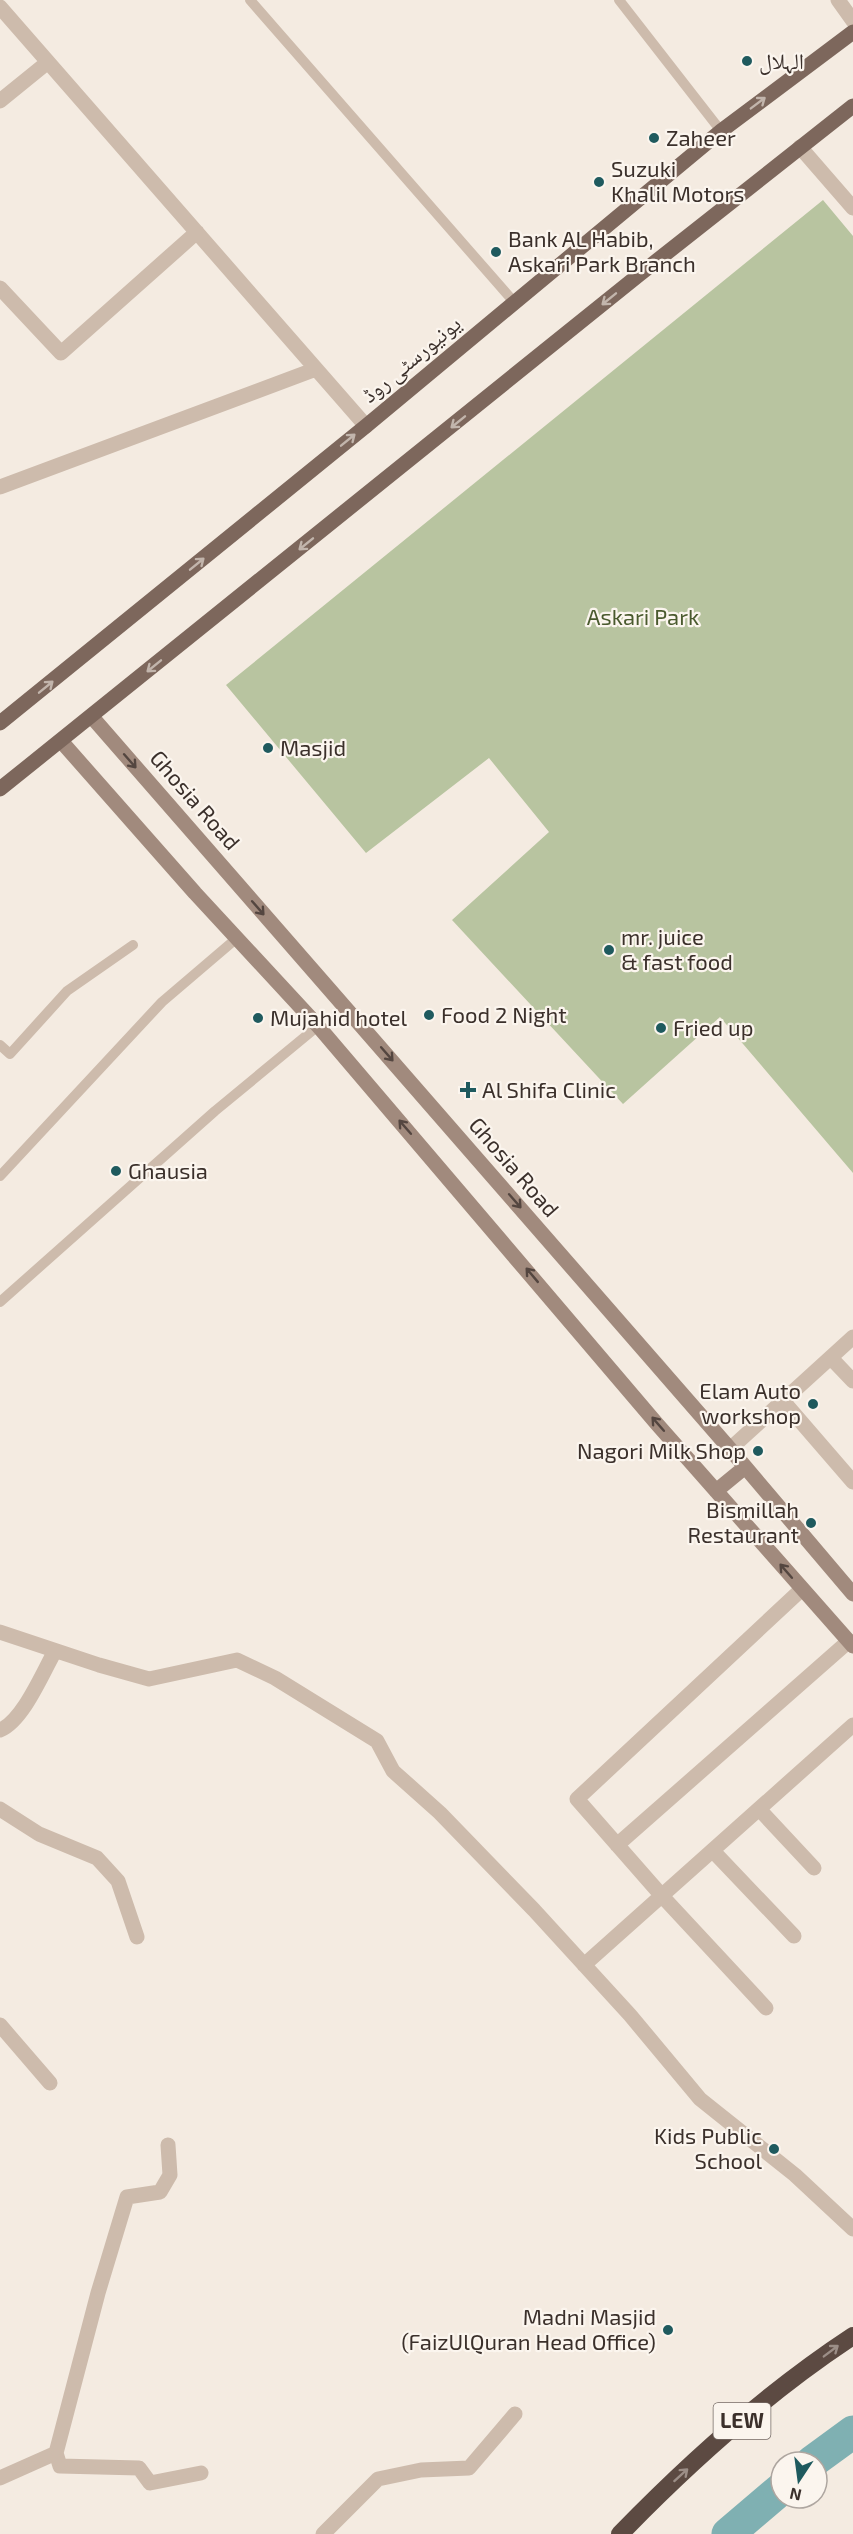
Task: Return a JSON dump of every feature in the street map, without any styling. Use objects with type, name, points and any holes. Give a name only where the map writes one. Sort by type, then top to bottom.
[{"type":"highway","name":"LEW","points":[[620,2534],[668,2487],[746,2418],[853,2336]]},
{"type":"main road","name":"یونیورسٹی روڈ","points":[[0,723],[366,426],[721,131],[853,32]]},
{"type":"main road","points":[[0,789],[853,106]]},
{"type":"main road","name":"Ghosia Road","points":[[92,717],[730,1449],[853,1594]]},
{"type":"main road","points":[[61,741],[318,1026],[851,1644]]},
{"type":"main road","points":[[717,1491],[744,1468]]},
{"type":"street","points":[[838,0],[853,21]]},
{"type":"street","points":[[0,7],[366,426]]},
{"type":"street","points":[[0,101],[48,62]]},
{"type":"street","points":[[800,147],[853,208]]},
{"type":"street","points":[[0,288],[61,353],[197,232]]},
{"type":"street","points":[[0,487],[316,369]]},
{"type":"street","points":[[730,1449],[853,1337]]},
{"type":"street","points":[[831,1358],[853,1381]]},
{"type":"street","points":[[783,1401],[853,1482]]},
{"type":"street","points":[[765,2008],[577,1799],[802,1588]]},
{"type":"street","points":[[0,1632],[149,1679],[237,1660],[276,1678],[376,1741],[393,1771],[447,1821],[584,1965],[700,2099],[795,2175],[853,2229]]},
{"type":"street","points":[[617,1845],[851,1644]]},
{"type":"street","points":[[0,1730],[6,1727],[25,1706],[55,1651]]},
{"type":"street","points":[[584,1965],[853,1725]]},
{"type":"street","points":[[0,1809],[39,1834],[97,1858],[118,1881],[137,1936]]},
{"type":"street","points":[[759,1809],[814,1868]]},
{"type":"street","points":[[713,1851],[794,1936]]},
{"type":"street","points":[[0,2025],[50,2083]]},
{"type":"street","points":[[168,2145],[170,2175],[160,2192],[127,2197],[98,2293],[56,2453],[60,2466],[139,2468],[150,2483],[201,2473]]},
{"type":"street","points":[[323,2534],[378,2479],[421,2470],[469,2468],[515,2414]]},
{"type":"street","points":[[0,2478],[56,2453]]},
{"type":"lane","points":[[250,0],[514,302]]},
{"type":"lane","points":[[619,0],[721,131]]},
{"type":"lane","points":[[0,1176],[162,1002],[237,938]]},
{"type":"lane","points":[[0,1044],[10,1054],[67,991],[133,945]]},
{"type":"lane","points":[[0,1302],[215,1111],[318,1026]]},
{"type":"green space","name":"Askari Park","points":[[823,200],[853,236],[853,1173],[720,1017],[623,1104],[452,920],[549,832],[489,758],[366,853],[226,685]]},
{"type":"waterway","points":[[828,2450],[853,2432]]},
{"type":"waterway","points":[[728,2534],[769,2499]]},
{"type":"place","name":"الہلال","points":[[747,61]]},
{"type":"place","name":"Zaheer","points":[[654,138]]},
{"type":"place","name":"Suzuki Khalil Motors","points":[[599,182]]},
{"type":"place","name":"Bank AL Habib, Askari Park Branch","points":[[496,252]]},
{"type":"place","name":"Masjid","points":[[268,748]]},
{"type":"place","name":"mr. juice & fast food","points":[[609,950]]},
{"type":"place","name":"Food 2 Night","points":[[429,1015]]},
{"type":"place","name":"Mujahid hotel","points":[[258,1018]]},
{"type":"place","name":"Fried up","points":[[661,1028]]},
{"type":"place","name":"Al Shifa Clinic","points":[[468,1090]]},
{"type":"place","name":"Ghausia","points":[[116,1171]]},
{"type":"place","name":"Elam Auto workshop","points":[[813,1404]]},
{"type":"place","name":"Nagori Milk Shop","points":[[758,1451]]},
{"type":"place","name":"Bismillah Restaurant","points":[[811,1523]]},
{"type":"place","name":"Kids Public School","points":[[774,2149]]},
{"type":"place","name":"Madni Masjid (FaizUlQuran Head Office)","points":[[668,2330]]}]
